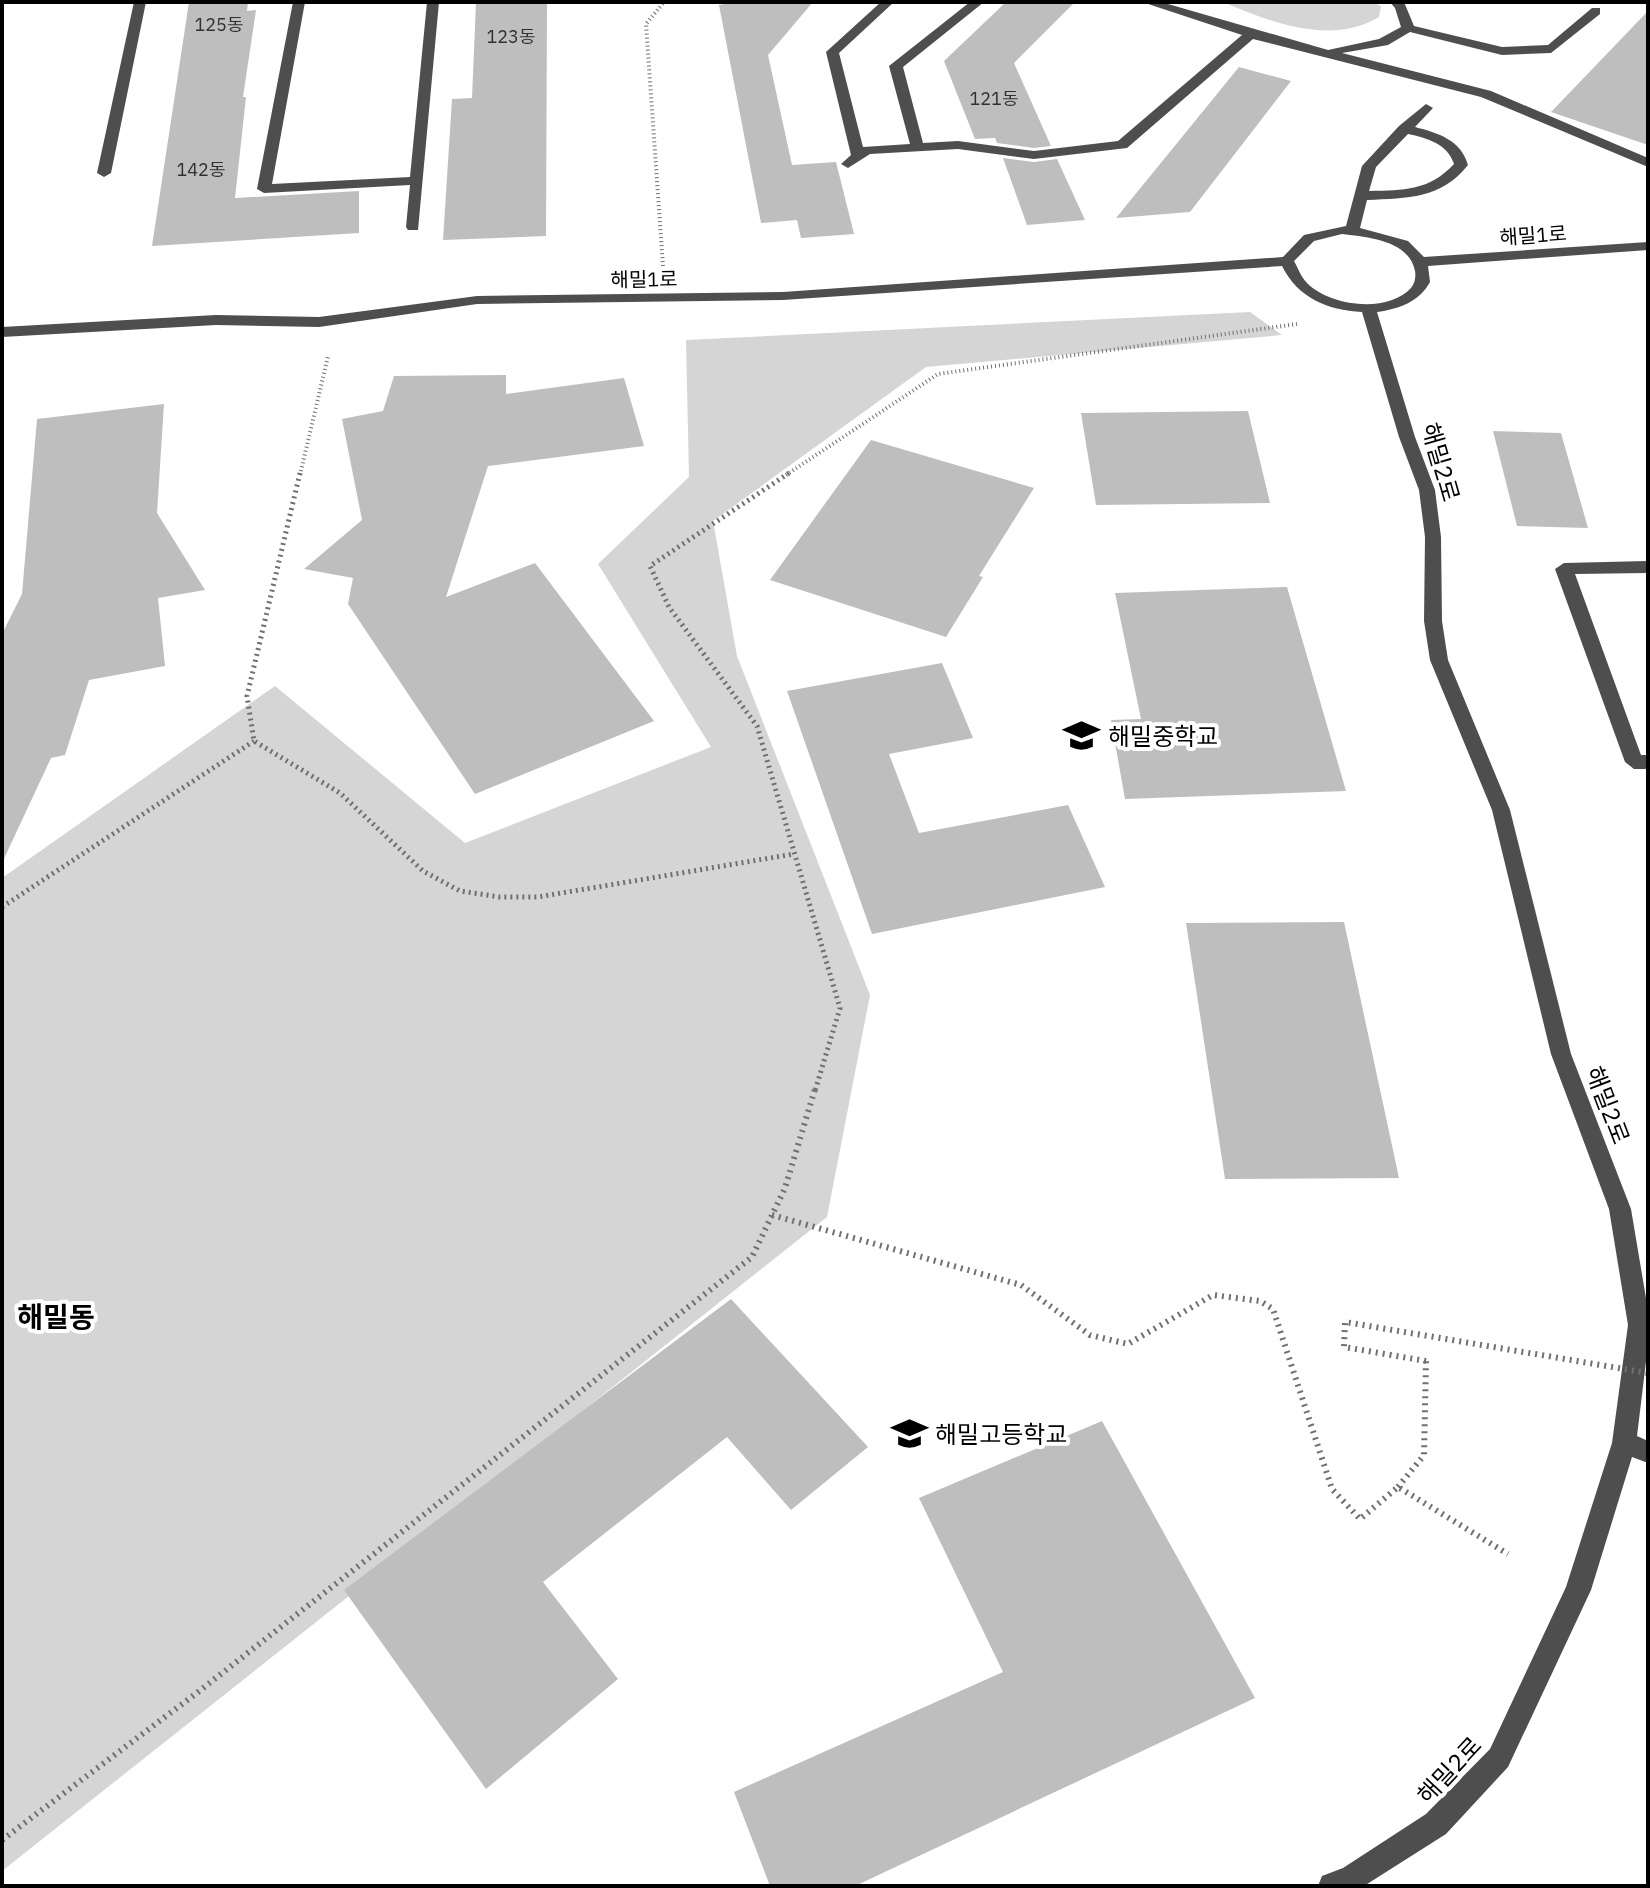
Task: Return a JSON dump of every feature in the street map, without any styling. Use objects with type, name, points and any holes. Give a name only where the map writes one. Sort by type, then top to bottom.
[{"type":"street","points":[[104,173],[140,2]]},
{"type":"street","points":[[299,2],[264,189],[415,181]]},
{"type":"street","points":[[413,227],[433,2]]},
{"type":"street","points":[[888,2],[832,52],[853,160],[867,150],[958,145],[1034,155],[1122,145],[1251,34]]},
{"type":"street","points":[[918,148],[896,66],[978,2]]},
{"type":"street","points":[[1148,2],[1251,34],[1486,94],[1648,163]]},
{"type":"street","points":[[1396,2],[1401,6],[1408,28]]},
{"type":"street","points":[[1327,53],[1383,42],[1408,28],[1502,51],[1551,49],[1596,11]]},
{"type":"street","points":[[1352,231],[1369,166],[1426,108]]},
{"type":"street","points":[[1359,196],[1406,194],[1443,184],[1461,165],[1460,156],[1448,144],[1428,134],[1404,129]]},
{"type":"street","points":[[1352,231],[1384,237],[1402,245],[1420,262],[1423,282],[1415,293],[1401,301],[1368,307],[1337,304],[1300,285],[1287,261],[1294,249],[1305,239],[1321,233],[1352,231]]},
{"type":"street","name":"해밀1로","points":[[1420,262],[1648,246]]},
{"type":"street","name":"해밀1로","points":[[2,332],[216,320],[319,322],[477,300],[783,296],[1287,261]]},
{"type":"street","name":"해밀2로","points":[[1332,1886],[1352,1878],[1436,1824],[1499,1758],[1578,1590],[1624,1443],[1639,1325],[1620,1209],[1561,1054],[1501,810],[1439,660],[1433,621],[1433,537],[1427,490],[1407,437],[1368,307]]},
{"type":"street","points":[[1648,567],[1564,569],[1634,762],[1648,762]]},
{"type":"street","points":[[1624,1443],[1648,1452]]},
{"type":"path","points":[[664,2],[646,24],[666,299]]},
{"type":"path","points":[[2,1840],[198,1692],[752,1257],[785,1188],[840,1008],[757,726],[669,607],[650,566],[938,374],[1310,322]]},
{"type":"path","points":[[328,356],[247,696],[254,741],[340,793],[423,871],[460,891],[500,897],[538,897],[794,854]]},
{"type":"path","points":[[2,907],[254,741]]},
{"type":"path","points":[[772,1215],[1021,1285],[1090,1335],[1128,1344],[1213,1295],[1260,1301],[1273,1309],[1332,1489],[1360,1519],[1398,1487],[1424,1455],[1426,1361],[1344,1347],[1345,1322],[1648,1373]]},
{"type":"path","points":[[1398,1487],[1508,1554]]},
{"type":"shaded area","points":[[1223,2],[1372,2],[1381,6],[1379,17],[1360,26],[1321,30],[1280,23]]},
{"type":"shaded area","points":[[1250,312],[1282,335],[926,367],[713,521],[737,656],[870,995],[827,1217],[2,1871],[2,878],[275,686],[465,843],[711,747],[598,564],[689,477],[686,340]]},
{"type":"building","points":[[189,2],[248,2],[247,11],[256,10],[243,97],[246,97],[235,198],[359,191],[359,233],[152,246]]},
{"type":"building","points":[[476,2],[547,2],[546,236],[443,240],[452,99],[472,98]]},
{"type":"building","points":[[733,2],[813,2],[768,55],[792,165],[836,162],[854,234],[801,238],[797,220],[761,223],[719,5]]},
{"type":"building","points":[[1006,2],[1075,2],[1014,63],[1051,146],[1034,148],[997,143],[995,138],[975,139],[944,61]]},
{"type":"building","points":[[1648,11],[1648,145],[1551,112]]},
{"type":"building","points":[[1239,67],[1291,81],[1190,212],[1116,218]]},
{"type":"building","points":[[1003,158],[1034,162],[1057,159],[1085,220],[1027,225]]},
{"type":"building","points":[[506,375],[506,394],[624,378],[644,446],[488,466],[446,597],[535,563],[654,721],[475,794],[348,604],[353,578],[304,569],[362,520],[342,419],[383,411],[394,376]]},
{"type":"building","points":[[164,404],[157,513],[205,590],[158,598],[165,666],[89,680],[65,755],[51,758],[2,863],[2,634],[22,594],[37,419]]},
{"type":"building","points":[[1248,411],[1270,503],[1096,505],[1081,413]]},
{"type":"building","points":[[1493,431],[1561,433],[1588,528],[1517,526]]},
{"type":"building","points":[[871,440],[1034,488],[979,576],[983,577],[946,637],[770,580]]},
{"type":"building","points":[[1287,587],[1346,791],[1125,799],[1111,720],[1141,719],[1115,593]]},
{"type":"building","points":[[942,663],[973,738],[889,754],[919,833],[1068,805],[1105,887],[872,934],[787,691]]},
{"type":"building","points":[[1344,922],[1399,1178],[1225,1179],[1186,923]]},
{"type":"building","points":[[731,1299],[868,1447],[791,1510],[727,1437],[543,1582],[618,1679],[486,1789],[344,1590]]},
{"type":"building","points":[[1102,1421],[1255,1698],[855,1886],[770,1886],[734,1792],[1003,1672],[919,1498]]},
{"type":"place","name":"해밀중학교","points":[[1082,736]]},
{"type":"place","name":"해밀고등학교","points":[[909,1434]]},
{"type":"district","name":"해밀동","points":[[56,1316]]}]
